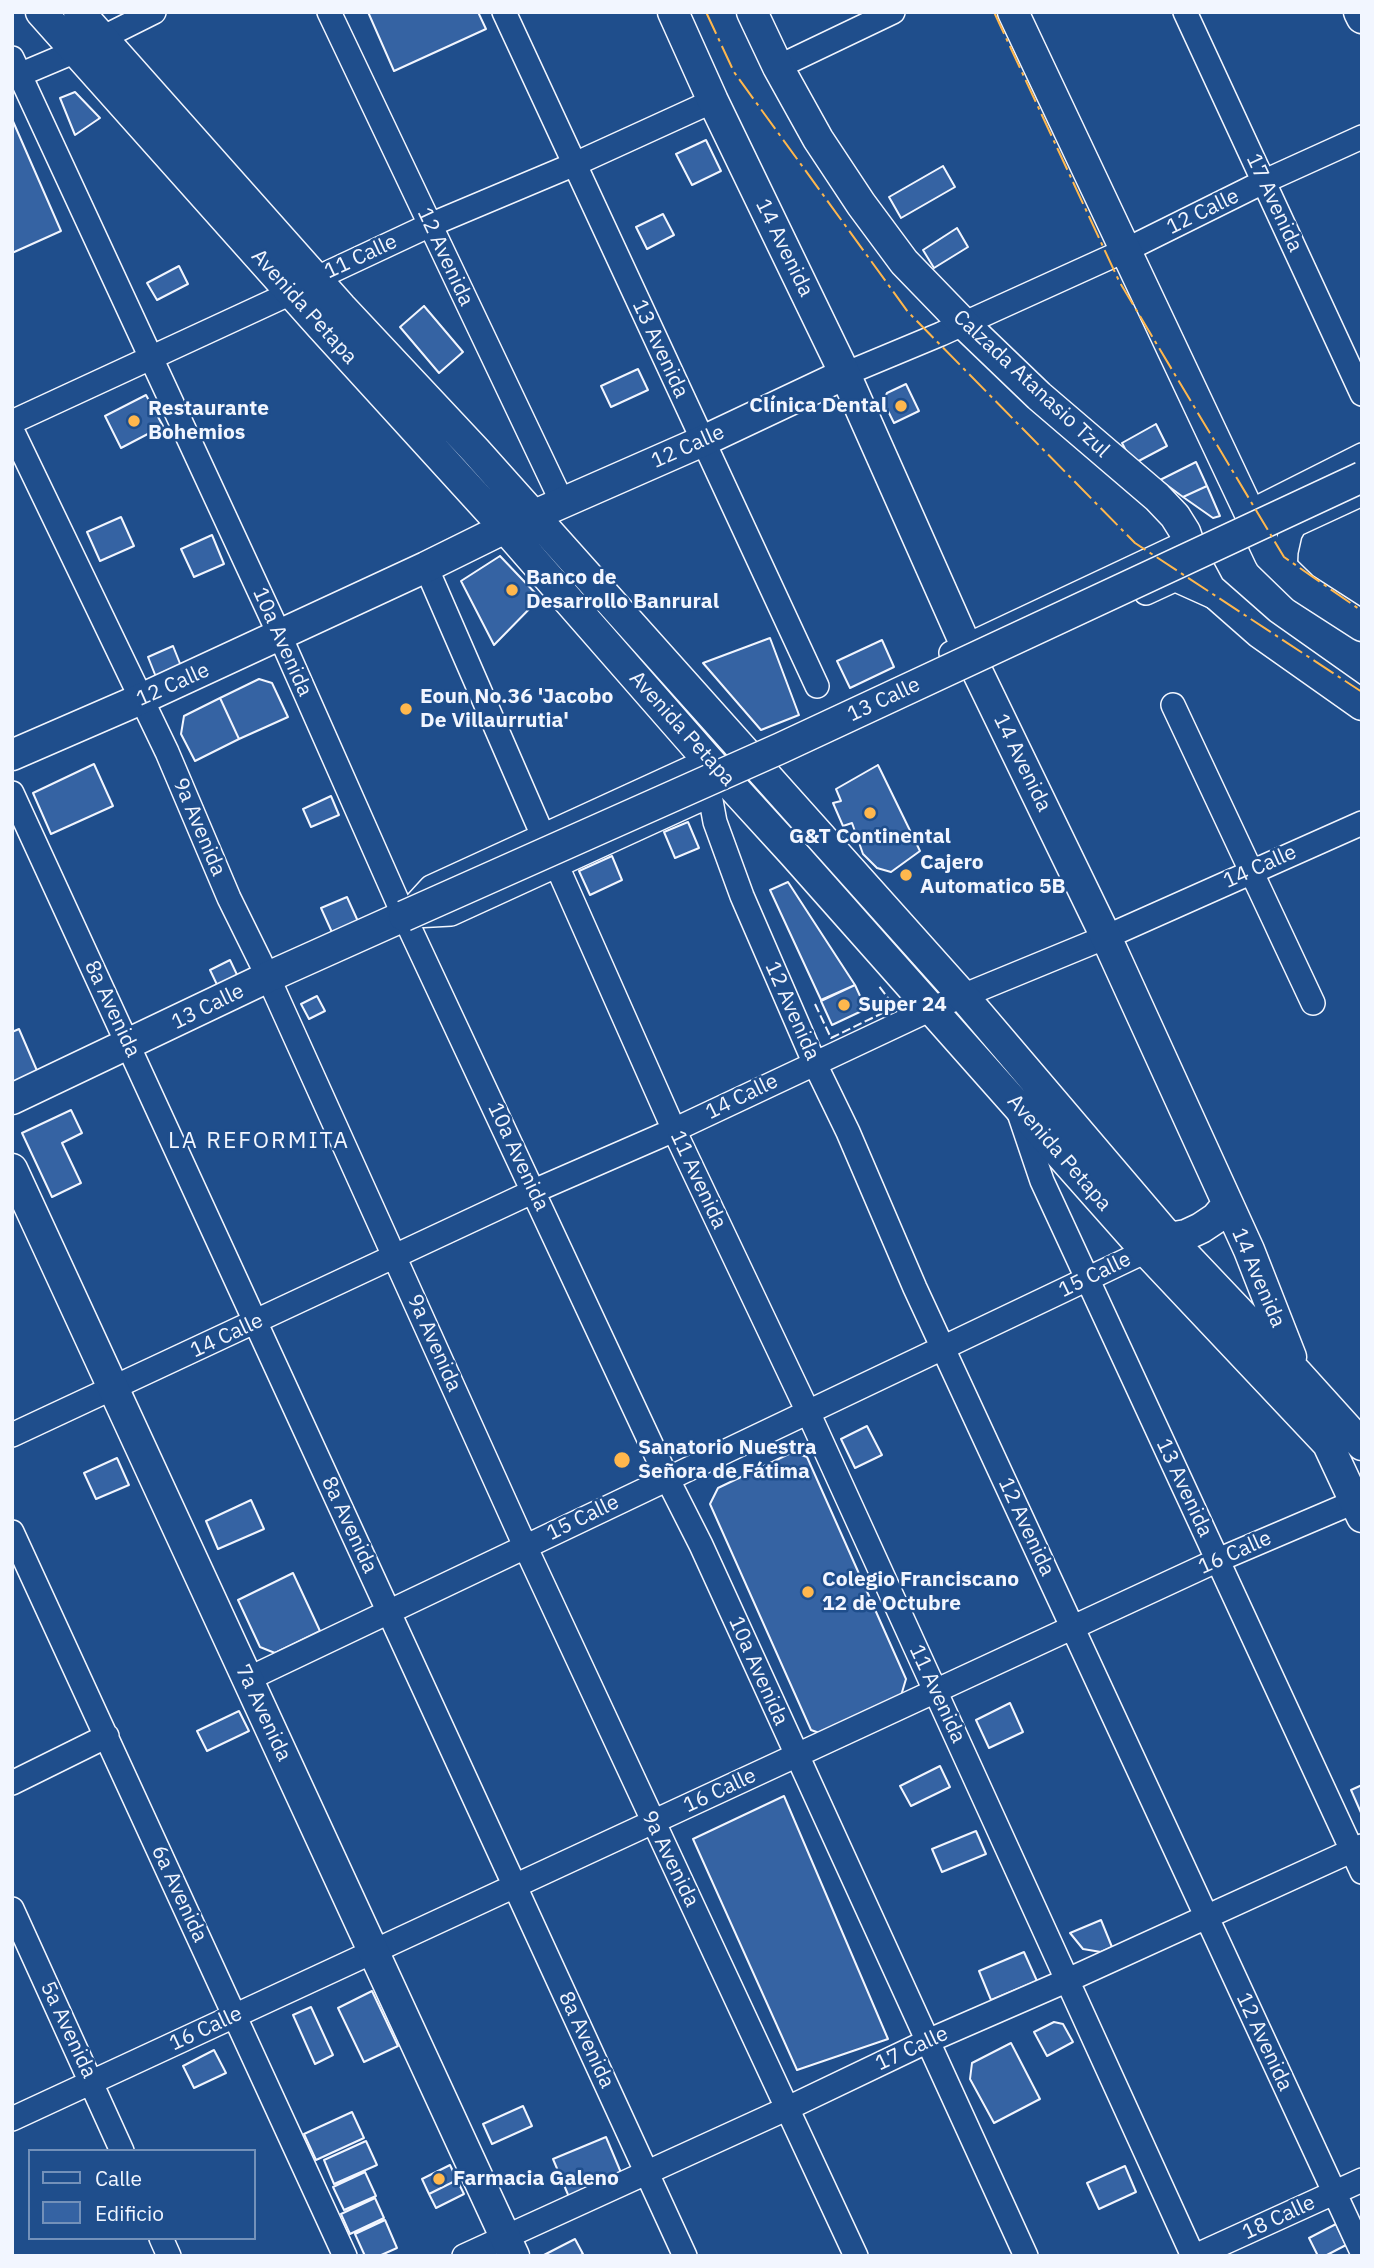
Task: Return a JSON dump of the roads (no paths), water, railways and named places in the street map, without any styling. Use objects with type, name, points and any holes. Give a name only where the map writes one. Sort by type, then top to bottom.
[{"type":"main road","name":"Avenida Petapa","points":[[41,12],[76,51],[532,516],[753,761],[963,996],[1158,1244],[1327,1443]]},
{"type":"main road","name":"Avenida Petapa","points":[[79,12],[505,528],[708,760],[722,791],[931,1009],[1015,1102],[1158,1244],[1297,1373],[1362,1445]]},
{"type":"main road","name":"14 Avenida","points":[[673,12],[845,374],[978,673],[1106,937],[1249,1250],[1297,1373],[1358,1510]]},
{"type":"main road","name":"Calzada Atanasio Tzul","points":[[752,12],[778,67],[818,139],[904,262],[1039,396],[1157,497],[1175,516],[1210,589],[1260,633],[1362,705]]},
{"type":"main road","points":[[1013,12],[1270,556],[1303,588],[1362,626]]},
{"type":"main road","points":[[1359,12],[1362,18]]},
{"type":"main road","name":"12 Calle","points":[[12,755],[280,636],[505,528],[703,441],[845,374]]},
{"type":"main road","name":"13 Calle","points":[[12,1099],[268,977],[781,748],[1362,477]]},
{"type":"main road","name":"7a Avenida","points":[[12,1169],[510,2246]]},
{"type":"main road","points":[[1158,1244],[1201,1228],[1216,1218],[1227,1205]]},
{"type":"street","points":[[15,70],[76,51],[154,12]]},
{"type":"street","name":"12 Avenida","points":[[329,12],[562,502]]},
{"type":"street","name":"13 Avenida","points":[[505,12],[817,686]]},
{"type":"street","points":[[778,67],[893,12]]},
{"type":"street","name":"17 Avenida","points":[[1185,12],[1362,394]]},
{"type":"street","name":"10a Avenida","points":[[15,70],[280,636],[404,916],[667,1478],[701,1545],[1026,2256]]},
{"type":"street","name":"11 Calle","points":[[12,422],[430,225],[575,164],[713,101]]},
{"type":"street","name":"12 Calle","points":[[845,374],[964,324],[1126,250],[1265,181],[1362,137]]},
{"type":"street","name":"9a Avenida","points":[[12,430],[167,752],[229,898],[396,1256],[525,1546],[856,2256]]},
{"type":"street","points":[[1249,512],[1362,455]]},
{"type":"street","points":[[1285,572],[1290,534],[1296,524],[1362,494]]},
{"type":"street","points":[[753,761],[967,645],[1189,541]]},
{"type":"street","points":[[426,568],[543,836]]},
{"type":"street","name":"13 Calle","points":[[753,761],[978,673],[1172,581],[1183,582],[1229,605]]},
{"type":"street","points":[[1173,705],[1313,1003]]},
{"type":"street","name":"13 Calle","points":[[404,916],[431,887],[708,760]]},
{"type":"street","name":"12 Avenida","points":[[722,791],[715,822],[742,896],[814,1062],[848,1132],[942,1348],[1362,2252]]},
{"type":"street","name":"13 Calle","points":[[404,916],[451,914],[722,791]]},
{"type":"street","name":"8a Avenida","points":[[12,793],[685,2256]]},
{"type":"street","name":"14 Calle","points":[[12,1435],[534,1191],[674,1130],[814,1062],[931,1009],[1106,937],[1251,870],[1362,823]]},
{"type":"street","name":"11 Avenida","points":[[557,866],[674,1130],[808,1412],[1194,2256]]},
{"type":"street","name":"13 Avenida","points":[[1015,1102],[1042,1181],[1218,1560],[1357,1848],[1362,1872]]},
{"type":"street","name":"15 Calle","points":[[248,1679],[1158,1244]]},
{"type":"street","name":"16 Calle","points":[[12,2119],[1218,1560],[1358,1510]]},
{"type":"street","name":"6a Avenida","points":[[12,1532],[345,2256]]},
{"type":"street","points":[[12,1783],[107,1736]]},
{"type":"street","name":"17 Calle","points":[[464,2256],[510,2246],[647,2172],[928,2041],[1357,1848]]},
{"type":"street","name":"5a Avenida","points":[[12,1909],[121,2149]]},
{"type":"street","name":"18 Calle","points":[[1194,2256],[1362,2180]]},
{"type":"street","points":[[162,2240],[169,2256]]},
{"type":"place","name":"Clínica Dental","points":[[901,406]]},
{"type":"place","name":"Restaurante Bohemios","points":[[134,421]]},
{"type":"place","name":"Banco de Desarrollo Banrural","points":[[512,590]]},
{"type":"place","name":"Eoun No.36 'Jacobo De Villaurrutia'","points":[[406,709]]},
{"type":"place","name":"G&T Continental","points":[[870,813]]},
{"type":"place","name":"Cajero Automatico 5B","points":[[906,875]]},
{"type":"place","name":"Super 24","points":[[844,1005]]},
{"type":"place","name":"Sanatorio Nuestra Señora de Fátima","points":[[622,1460]]},
{"type":"place","name":"Colegio Franciscano 12 de Octubre","points":[[808,1592]]},
{"type":"place","name":"Farmacia Galeno","points":[[439,2179]]},
{"type":"district","name":"LA REFORMITA","points":[[259,1141]]}]
